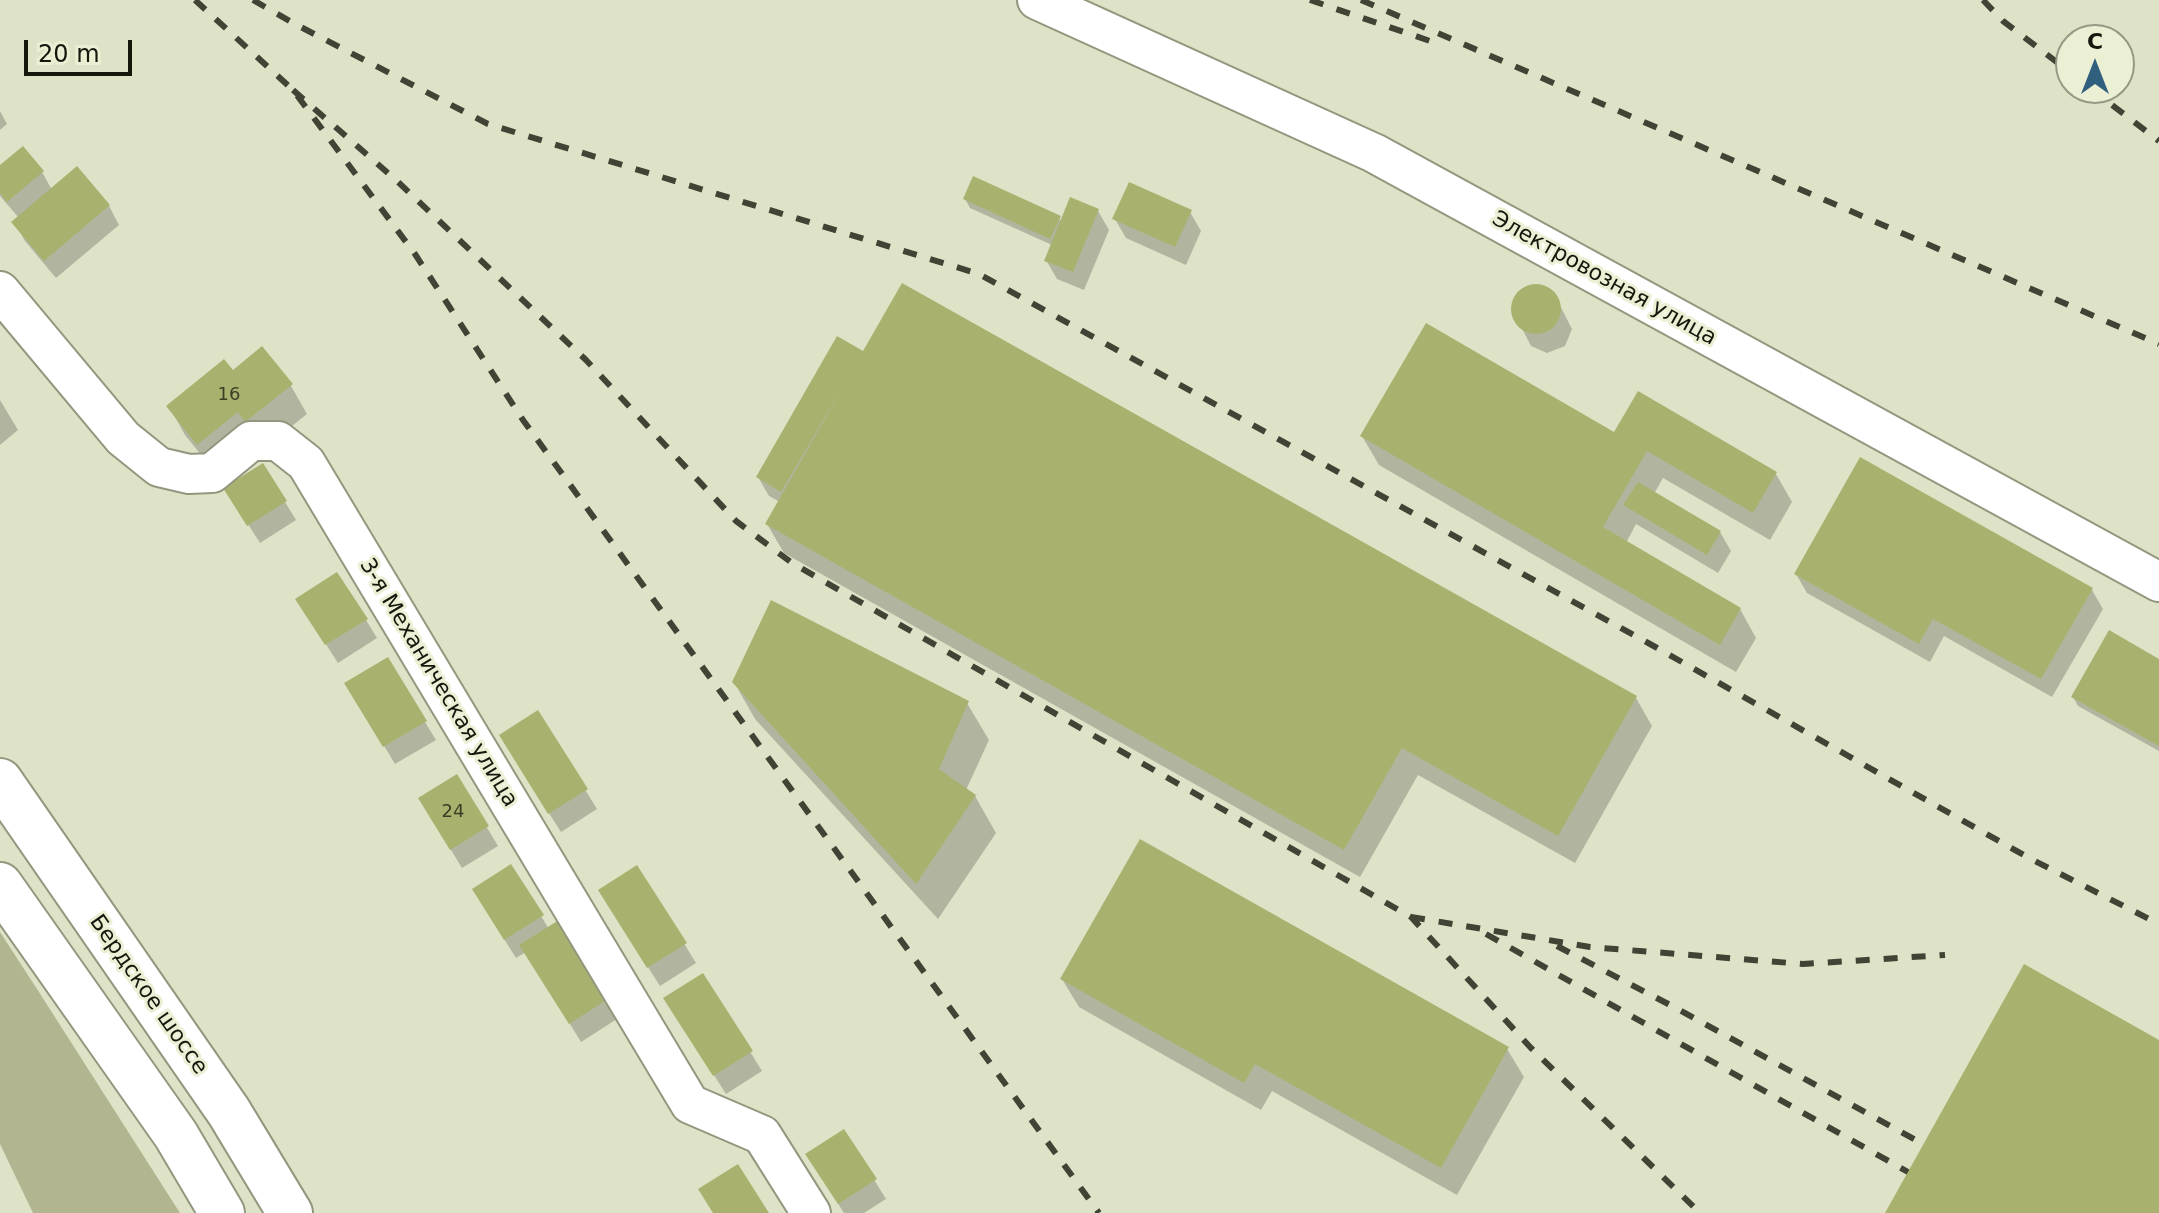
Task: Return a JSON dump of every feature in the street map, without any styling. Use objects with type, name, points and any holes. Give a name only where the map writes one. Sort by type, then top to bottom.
[{"type":"highway","name":"Бердское шоссе","points":[[0,781],[229,1112],[290,1213]]},
{"type":"highway","points":[[0,885],[176,1135],[222,1213]]},
{"type":"street","name":"Электровозная улица","points":[[1037,0],[1374,153],[2159,582]]},
{"type":"street","name":"3-я Механическая улица","points":[[0,291],[123,438],[159,467],[189,474],[212,473],[251,441],[278,441],[306,463],[690,1104],[762,1135],[811,1213]]},
{"type":"green space","points":[[0,932],[180,1213],[33,1213],[0,1144]]},
{"type":"building","points":[[23,146],[44,171],[7,202],[0,193],[0,165]]},
{"type":"building","points":[[77,166],[110,205],[44,261],[11,222]]},
{"type":"building","points":[[973,176],[1061,216],[1050,239],[963,199]]},
{"type":"building","points":[[1129,182],[1192,210],[1175,247],[1112,219]]},
{"type":"building","points":[[1070,197],[1099,209],[1073,272],[1044,261]]},
{"type":"building","points":[[902,283],[1637,696],[1558,836],[1402,748],[1344,850],[765,524],[847,380],[781,492],[756,477],[837,336],[863,351]]},
{"type":"building","points":[[1536,284],[1554,291],[1561,309],[1554,327],[1536,334],[1518,327],[1511,309],[1518,291]]},
{"type":"building","points":[[1426,323],[1614,432],[1638,391],[1777,472],[1753,513],[1647,451],[1603,527],[1741,608],[1720,645],[1360,436]]},
{"type":"building","points":[[262,346],[293,384],[245,422],[238,412],[197,445],[166,406],[224,359],[233,370]]},
{"type":"building","points":[[1860,457],[2093,588],[2041,679],[1933,619],[1919,644],[1794,574]]},
{"type":"building","points":[[263,463],[287,501],[247,526],[223,488]]},
{"type":"building","points":[[1638,482],[1721,531],[1707,555],[1623,505]]},
{"type":"building","points":[[337,572],[368,619],[325,645],[295,599]]},
{"type":"building","points":[[771,600],[969,701],[939,769],[976,795],[916,884],[732,682]]},
{"type":"building","points":[[2109,630],[2159,659],[2159,746],[2071,697]]},
{"type":"building","points":[[388,657],[427,721],[383,747],[344,683]]},
{"type":"building","points":[[538,710],[588,789],[548,814],[499,735]]},
{"type":"building","points":[[457,774],[489,826],[450,850],[418,798]]},
{"type":"building","points":[[1140,839],[1509,1047],[1441,1168],[1255,1064],[1244,1083],[1060,979]]},
{"type":"building","points":[[511,864],[544,915],[504,940],[472,889]]},
{"type":"building","points":[[637,865],[687,943],[647,968],[598,890]]},
{"type":"building","points":[[559,920],[608,999],[569,1024],[519,945]]},
{"type":"building","points":[[2024,964],[2159,1040],[2159,1213],[1885,1213]]},
{"type":"building","points":[[703,973],[753,1051],[713,1076],[663,998]]},
{"type":"building","points":[[844,1129],[877,1179],[838,1204],[805,1154]]},
{"type":"building","points":[[738,1164],[769,1213],[713,1213],[698,1189]]},
{"type":"railway","points":[[195,0],[293,90],[415,254],[523,420],[1099,1213]]},
{"type":"railway","points":[[253,0],[488,124],[979,274],[1650,644],[2029,858],[2159,924]]},
{"type":"railway","points":[[1310,0],[1430,41]]},
{"type":"railway","points":[[1361,0],[2159,344]]},
{"type":"railway","points":[[1983,0],[2003,21],[2055,61]]},
{"type":"railway","points":[[293,90],[396,180],[586,360],[736,521],[792,563],[1411,917],[1531,1048],[1700,1213]]},
{"type":"railway","points":[[2111,104],[2159,141]]},
{"type":"railway","points":[[1411,917],[1590,947],[1803,964],[1945,955]]},
{"type":"railway","points":[[1486,934],[1908,1172]]},
{"type":"railway","points":[[1557,946],[1923,1144]]}]
